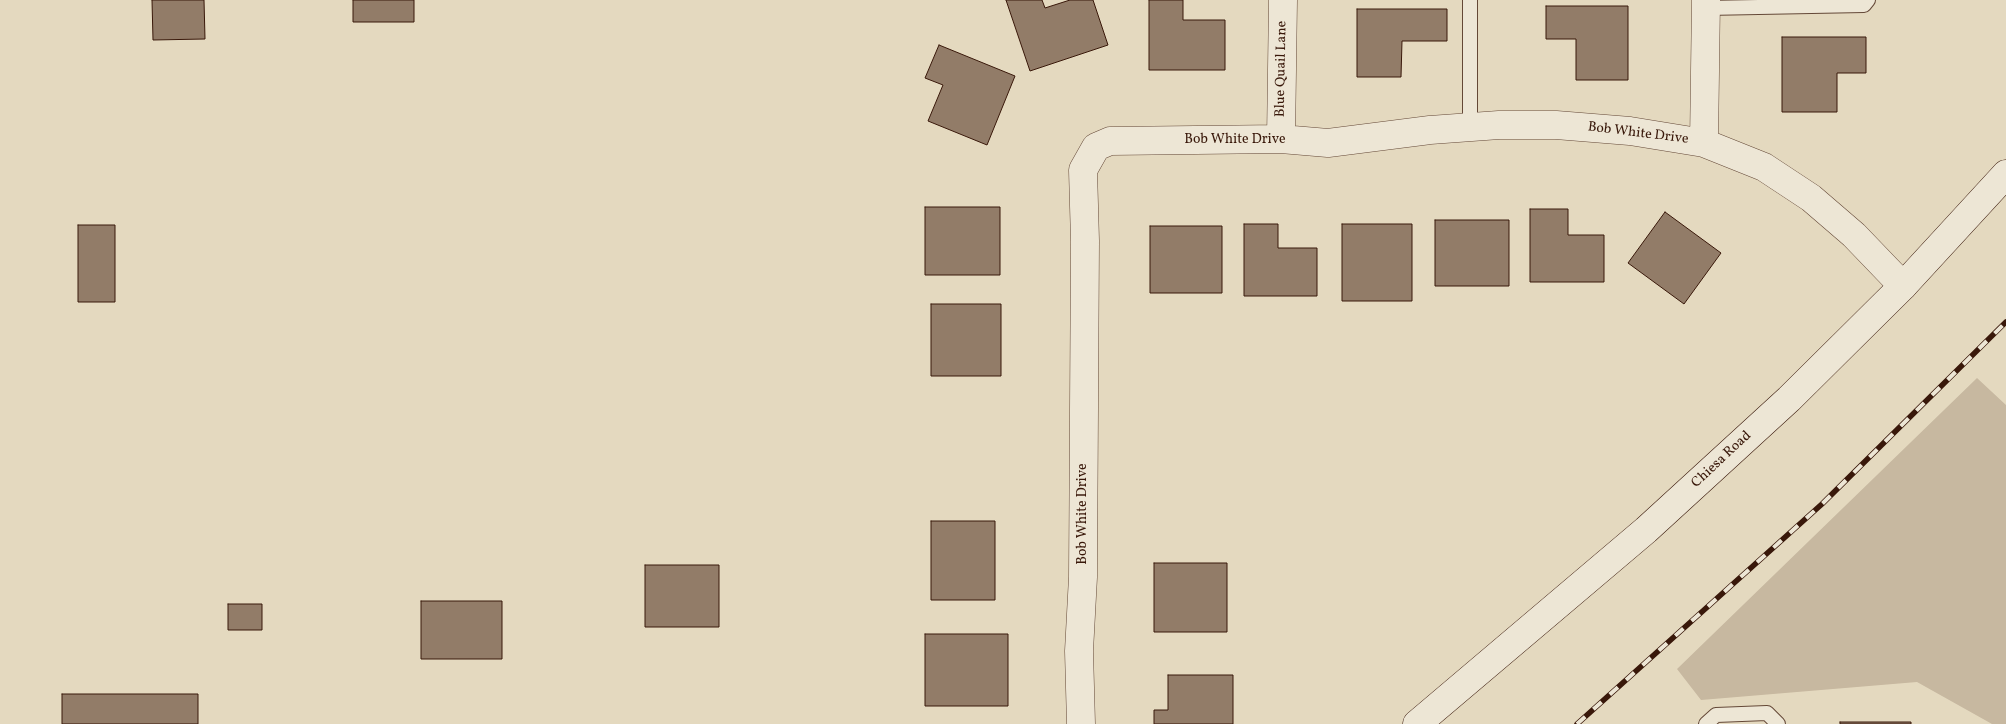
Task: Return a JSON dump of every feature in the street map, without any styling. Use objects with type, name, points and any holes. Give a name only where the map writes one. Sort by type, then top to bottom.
[{"type":"street","name":"Blue Quail Lane","points":[[1281,139],[1283,0]]},
{"type":"street","points":[[1704,143],[1706,4]]},
{"type":"street","name":"Bob White Drive","points":[[1081,724],[1079,651],[1083,577],[1085,241],[1083,170],[1096,147],[1110,141],[1281,139],[1328,143],[1470,127],[1556,124],[1630,131],[1704,143],[1764,167],[1811,198],[1854,235],[1903,286]]},
{"type":"street","name":"Chiesa Road","points":[[1417,724],[1646,530],[1789,399],[1903,286],[2006,174]]},
{"type":"lane","points":[[1470,0],[1470,127]]},
{"type":"lane","points":[[1706,4],[1864,5],[1868,0]]},
{"type":"lane","points":[[1706,724],[1716,715],[1767,713],[1778,724]]},
{"type":"shaded area","points":[[1977,378],[2006,405],[2006,724],[1992,724],[1917,682],[1701,700],[1677,669]]},
{"type":"building","points":[[152,0],[204,0],[205,39],[153,40]]},
{"type":"building","points":[[353,0],[414,0],[414,22],[353,22]]},
{"type":"building","points":[[1006,0],[1042,0],[1045,8],[1070,0],[1093,0],[1108,45],[1030,71]]},
{"type":"building","points":[[1149,0],[1183,0],[1183,20],[1225,20],[1225,70],[1149,70]]},
{"type":"building","points":[[1546,6],[1628,6],[1628,80],[1576,80],[1576,39],[1546,39]]},
{"type":"building","points":[[1357,9],[1447,9],[1447,41],[1402,41],[1401,77],[1357,77]]},
{"type":"building","points":[[1782,37],[1866,37],[1866,73],[1837,73],[1837,112],[1782,112]]},
{"type":"building","points":[[939,45],[1015,76],[987,145],[928,121],[943,85],[925,78]]},
{"type":"building","points":[[925,207],[1000,207],[1000,275],[925,275]]},
{"type":"building","points":[[1530,209],[1568,209],[1568,235],[1604,235],[1604,282],[1530,282]]},
{"type":"building","points":[[1665,212],[1721,253],[1684,304],[1628,263]]},
{"type":"building","points":[[1435,220],[1509,220],[1509,286],[1435,286]]},
{"type":"building","points":[[1244,224],[1278,224],[1278,248],[1317,248],[1317,296],[1244,296]]},
{"type":"building","points":[[1342,224],[1412,224],[1412,301],[1342,301]]},
{"type":"building","points":[[78,225],[115,225],[115,302],[78,302]]},
{"type":"building","points":[[1150,226],[1222,226],[1222,293],[1150,293]]},
{"type":"building","points":[[931,304],[1001,304],[1001,376],[931,376]]},
{"type":"building","points":[[931,521],[995,521],[995,600],[931,600]]},
{"type":"building","points":[[1154,563],[1227,563],[1227,632],[1154,632]]},
{"type":"building","points":[[645,565],[719,565],[719,627],[645,627]]},
{"type":"building","points":[[421,601],[502,601],[502,659],[421,659]]},
{"type":"building","points":[[228,604],[262,604],[262,630],[228,630]]},
{"type":"building","points":[[925,634],[1008,634],[1008,706],[925,706]]},
{"type":"building","points":[[1168,675],[1233,675],[1233,724],[1154,724],[1154,710],[1168,710]]},
{"type":"building","points":[[62,694],[198,694],[198,724],[62,724]]},
{"type":"building","points":[[1840,722],[1911,722],[1911,724],[1840,724]]},
{"type":"railway","points":[[1577,724],[1822,504],[2006,322]]}]
